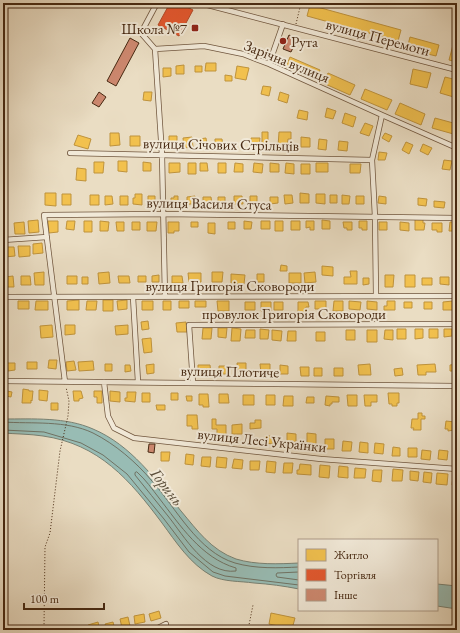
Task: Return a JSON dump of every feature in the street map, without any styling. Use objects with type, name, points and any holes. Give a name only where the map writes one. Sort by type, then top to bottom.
[{"type":"street","points":[[157,3],[141,33],[155,49],[162,154],[162,214],[165,297]]},
{"type":"street","name":"вулиця Перемоги","points":[[200,3],[457,70]]},
{"type":"street","points":[[270,64],[283,24]]},
{"type":"street","name":"Зарічна вулиця","points":[[155,49],[204,46],[243,54],[270,64],[382,116],[457,148]]},
{"type":"street","points":[[376,296],[375,217],[372,160],[382,116]]},
{"type":"street","name":"вулиця Січових Стрільців","points":[[70,153],[372,160]]},
{"type":"street","name":"вулиця Василя Стуса","points":[[65,382],[44,215],[162,214],[457,218]]},
{"type":"street","points":[[3,240],[47,237]]},
{"type":"street","name":"вулиця Григорія Сковороди","points":[[3,297],[457,296]]},
{"type":"street","points":[[133,297],[138,382]]},
{"type":"street","name":"провулок Григорія Сковороди","points":[[193,383],[189,325],[457,324]]},
{"type":"street","name":"вулиця Плотиче","points":[[3,381],[457,386]]},
{"type":"street","name":"вулиця Лесі Українки","points":[[104,382],[108,416],[114,428],[134,438],[320,459],[457,469]]},
{"type":"street","points":[[154,630],[166,624]]},
{"type":"path","points":[[295,28],[301,3]]},
{"type":"path","points":[[42,630],[44,627],[45,547],[50,533],[60,451],[68,416],[69,401],[65,382]]},
{"type":"path","points":[[248,630],[253,606]]},
{"type":"water","points":[[3,419],[38,419],[72,422],[93,429],[107,436],[119,444],[142,464],[205,539],[219,550],[236,559],[251,562],[275,564],[298,563],[298,589],[227,580],[212,576],[190,559],[138,492],[112,466],[81,447],[63,440],[38,435],[3,433]]},
{"type":"water","points":[[438,584],[457,586],[457,609],[438,606]]},
{"type":"building: Житло","points":[[310,5],[401,30],[398,41],[307,16]]},
{"type":"building: Житло","points":[[410,37],[439,45],[436,56],[407,49]]},
{"type":"building: Житло","points":[[453,45],[457,46],[457,62],[449,60]]},
{"type":"building: Житло","points":[[290,57],[320,70],[316,80],[286,67]]},
{"type":"building: Житло","points":[[206,63],[216,63],[216,71],[205,71]]},
{"type":"building: Житло","points":[[184,65],[184,74],[176,74],[176,66]]},
{"type":"building: Житло","points":[[195,66],[202,66],[202,72],[195,72]]},
{"type":"building: Житло","points":[[237,66],[249,68],[246,80],[235,78]]},
{"type":"building: Житло","points":[[163,68],[171,68],[171,76],[163,77]]},
{"type":"building: Житло","points":[[413,69],[431,73],[427,88],[410,84]]},
{"type":"building: Житло","points":[[328,73],[355,85],[350,95],[323,83]]},
{"type":"building: Житло","points":[[225,75],[232,76],[232,81],[225,81]]},
{"type":"building: Житло","points":[[445,77],[457,80],[457,98],[440,93]]},
{"type":"building: Житло","points":[[263,86],[271,87],[269,96],[261,94]]},
{"type":"building: Житло","points":[[365,89],[392,100],[387,110],[361,99]]},
{"type":"building: Житло","points":[[144,92],[152,92],[151,101],[143,100]]},
{"type":"building: Житло","points":[[280,92],[289,95],[287,103],[278,100]]},
{"type":"building: Житло","points":[[400,103],[425,114],[421,125],[395,114]]},
{"type":"building: Житло","points":[[327,108],[336,111],[333,119],[325,117]]},
{"type":"building: Житло","points":[[299,110],[308,112],[307,120],[297,118]]},
{"type":"building: Житло","points":[[345,113],[356,117],[353,127],[342,123]]},
{"type":"building: Житло","points":[[435,118],[457,124],[457,135],[432,128]]},
{"type":"building: Житло","points":[[365,123],[373,126],[369,136],[360,133]]},
{"type":"building: Житло","points":[[262,132],[268,132],[268,146],[262,146]]},
{"type":"building: Житло","points":[[279,132],[291,132],[291,139],[288,139],[287,147],[278,147]]},
{"type":"building: Житло","points":[[110,133],[119,133],[120,145],[110,146]]},
{"type":"building: Житло","points":[[385,133],[392,136],[389,142],[382,138]]},
{"type":"building: Житло","points":[[78,135],[91,139],[88,149],[74,145]]},
{"type":"building: Житло","points":[[130,136],[140,136],[140,146],[130,146]]},
{"type":"building: Житло","points":[[169,136],[177,136],[177,147],[169,147]]},
{"type":"building: Житло","points":[[192,137],[193,147],[184,148],[183,138]]},
{"type":"building: Житло","points":[[301,137],[310,138],[310,147],[301,147]]},
{"type":"building: Житло","points":[[206,138],[207,146],[200,147],[199,139]]},
{"type":"building: Житло","points":[[251,138],[260,138],[259,147],[251,147]]},
{"type":"building: Житло","points":[[215,139],[222,139],[223,146],[215,146]]},
{"type":"building: Житло","points":[[319,139],[327,140],[326,150],[318,149]]},
{"type":"building: Житло","points":[[339,141],[348,142],[347,151],[338,150]]},
{"type":"building: Житло","points":[[406,142],[413,145],[409,154],[402,150]]},
{"type":"building: Житло","points":[[423,144],[432,148],[428,155],[420,151]]},
{"type":"building: Житло","points":[[379,152],[387,153],[385,160],[378,160]]},
{"type":"building: Житло","points":[[444,160],[452,161],[450,170],[442,169]]},
{"type":"building: Житло","points":[[118,161],[127,161],[127,172],[118,171]]},
{"type":"building: Житло","points":[[94,162],[104,162],[103,173],[94,173]]},
{"type":"building: Житло","points":[[143,162],[151,163],[151,171],[143,171]]},
{"type":"building: Житло","points":[[169,163],[180,163],[180,172],[169,173]]},
{"type":"building: Житло","points":[[188,163],[196,163],[196,174],[188,174]]},
{"type":"building: Житло","points":[[200,163],[207,163],[208,171],[200,171]]},
{"type":"building: Житло","points":[[218,163],[226,163],[226,173],[218,173]]},
{"type":"building: Житло","points":[[235,163],[243,164],[243,172],[234,172]]},
{"type":"building: Житло","points":[[254,163],[263,164],[262,173],[253,172]]},
{"type":"building: Житло","points":[[270,163],[279,164],[279,172],[270,172]]},
{"type":"building: Житло","points":[[286,163],[294,164],[294,174],[285,173]]},
{"type":"building: Житло","points":[[316,163],[328,163],[328,172],[316,172]]},
{"type":"building: Житло","points":[[301,164],[310,164],[310,174],[301,174]]},
{"type":"building: Житло","points":[[350,164],[361,164],[360,173],[350,173]]},
{"type":"building: Житло","points":[[77,168],[86,169],[86,181],[76,180]]},
{"type":"building: Житло","points":[[45,193],[56,193],[56,206],[45,205]]},
{"type":"building: Житло","points":[[300,193],[309,194],[309,203],[300,203]]},
{"type":"building: Житло","points":[[62,194],[71,194],[71,205],[62,205]]},
{"type":"building: Житло","points":[[135,194],[142,194],[142,205],[133,204]]},
{"type":"building: Житло","points":[[316,194],[325,194],[325,204],[316,203]]},
{"type":"building: Житло","points":[[90,195],[99,195],[99,205],[90,205]]},
{"type":"building: Житло","points":[[284,195],[292,195],[293,203],[285,204]]},
{"type":"building: Житло","points":[[330,195],[337,195],[337,203],[330,203]]},
{"type":"building: Житло","points":[[342,195],[350,196],[349,204],[342,204]]},
{"type":"building: Житло","points":[[105,196],[112,196],[113,204],[105,205]]},
{"type":"building: Житло","points":[[120,196],[128,196],[128,205],[120,205]]},
{"type":"building: Житло","points":[[148,196],[155,196],[155,204],[148,204]]},
{"type":"building: Житло","points":[[174,196],[178,196],[178,204],[171,204],[171,198],[174,198]]},
{"type":"building: Житло","points":[[195,196],[195,204],[187,204],[187,197]]},
{"type":"building: Житло","points":[[234,196],[242,196],[243,204],[234,204]]},
{"type":"building: Житло","points":[[250,196],[257,196],[257,204],[250,204]]},
{"type":"building: Житло","points":[[356,196],[364,196],[364,204],[356,204]]},
{"type":"building: Житло","points":[[379,196],[386,197],[386,204],[378,203]]},
{"type":"building: Житло","points":[[203,197],[211,197],[212,204],[203,205]]},
{"type":"building: Житло","points":[[218,197],[225,197],[225,204],[218,204]]},
{"type":"building: Житло","points":[[270,197],[278,197],[278,203],[270,204]]},
{"type":"building: Житло","points":[[418,198],[427,199],[426,206],[418,205]]},
{"type":"building: Житло","points":[[453,200],[457,200],[457,208],[453,208]]},
{"type":"building: Житло","points":[[434,201],[445,202],[444,208],[434,207]]},
{"type":"building: Житло","points":[[415,219],[423,219],[423,223],[425,223],[424,230],[415,230]]},
{"type":"building: Житло","points":[[38,220],[39,232],[29,233],[28,221]]},
{"type":"building: Житло","points":[[322,220],[330,221],[330,229],[322,229]]},
{"type":"building: Житло","points":[[48,221],[58,221],[58,232],[49,233]]},
{"type":"building: Житло","points":[[67,221],[75,221],[74,230],[66,229]]},
{"type":"building: Житло","points":[[84,221],[92,221],[92,232],[84,232]]},
{"type":"building: Житло","points":[[100,221],[109,222],[108,231],[100,231]]},
{"type":"building: Житло","points":[[244,221],[252,222],[251,229],[244,229]]},
{"type":"building: Житло","points":[[261,221],[270,221],[270,229],[261,229]]},
{"type":"building: Житло","points":[[275,221],[283,221],[283,231],[275,231]]},
{"type":"building: Житло","points":[[291,221],[300,221],[300,230],[291,230]]},
{"type":"building: Житло","points":[[306,221],[314,221],[314,230],[310,230],[310,227],[306,228]]},
{"type":"building: Житло","points":[[359,221],[367,221],[367,230],[362,230],[362,228],[359,228]]},
{"type":"building: Житло","points":[[24,222],[25,234],[15,234],[14,223]]},
{"type":"building: Житло","points":[[116,222],[124,222],[124,231],[117,231]]},
{"type":"building: Житло","points":[[132,222],[140,222],[140,230],[132,230]]},
{"type":"building: Житло","points":[[147,222],[157,222],[156,231],[147,231]]},
{"type":"building: Житло","points":[[168,222],[179,222],[179,231],[168,233]]},
{"type":"building: Житло","points":[[191,222],[198,222],[198,227],[191,227]]},
{"type":"building: Житло","points":[[228,222],[235,222],[235,229],[228,229]]},
{"type":"building: Житло","points":[[343,222],[352,222],[352,230],[347,230],[347,228],[344,228]]},
{"type":"building: Житло","points":[[379,222],[387,222],[387,230],[379,230]]},
{"type":"building: Житло","points":[[400,222],[409,223],[409,231],[400,230]]},
{"type":"building: Житло","points":[[450,222],[457,222],[457,231],[449,231]]},
{"type":"building: Житло","points":[[3,223],[5,223],[6,234],[3,235]]},
{"type":"building: Житло","points":[[208,223],[215,223],[215,234],[208,233]]},
{"type":"building: Житло","points":[[432,223],[442,223],[442,232],[432,230]]},
{"type":"building: Житло","points":[[42,243],[43,253],[33,254],[33,244]]},
{"type":"building: Житло","points":[[18,246],[30,246],[30,256],[19,257]]},
{"type":"building: Житло","points":[[4,247],[14,247],[15,256],[5,257]]},
{"type":"building: Житло","points":[[281,265],[287,266],[287,271],[280,271]]},
{"type":"building: Житло","points":[[322,266],[333,267],[333,276],[322,275]]},
{"type":"building: Житло","points":[[350,271],[357,271],[357,284],[344,284],[344,277],[351,277]]},
{"type":"building: Житло","points":[[44,272],[44,285],[35,285],[34,273]]},
{"type":"building: Житло","points":[[109,272],[110,283],[99,284],[98,273]]},
{"type":"building: Житло","points":[[212,272],[223,272],[222,282],[212,282]]},
{"type":"building: Житло","points":[[315,272],[316,282],[305,283],[304,273]]},
{"type":"building: Житло","points":[[188,273],[201,273],[201,282],[189,282]]},
{"type":"building: Житло","points":[[289,273],[301,273],[301,283],[289,283]]},
{"type":"building: Житло","points":[[231,274],[245,275],[244,284],[231,283]]},
{"type":"building: Житло","points":[[257,274],[264,274],[264,282],[257,282]]},
{"type":"building: Житло","points":[[159,275],[159,282],[152,282],[152,276]]},
{"type":"building: Житло","points":[[385,275],[394,275],[393,287],[385,287]]},
{"type":"building: Житло","points":[[405,275],[415,275],[415,287],[405,287]]},
{"type":"building: Житло","points":[[13,276],[14,287],[6,287],[5,277]]},
{"type":"building: Житло","points":[[21,276],[30,276],[31,285],[21,285]]},
{"type":"building: Житло","points":[[67,276],[77,276],[77,284],[67,284]]},
{"type":"building: Житло","points":[[118,276],[129,276],[130,283],[119,283]]},
{"type":"building: Житло","points":[[138,276],[146,276],[146,282],[138,282]]},
{"type":"building: Житло","points":[[172,276],[182,276],[183,283],[172,283]]},
{"type":"building: Житло","points":[[454,276],[457,276],[457,285],[453,285]]},
{"type":"building: Житло","points":[[82,277],[88,277],[88,284],[82,284]]},
{"type":"building: Житло","points":[[440,277],[449,277],[449,285],[440,284]]},
{"type":"building: Житло","points":[[363,278],[369,278],[369,284],[363,285]]},
{"type":"building: Житло","points":[[422,278],[432,278],[432,285],[422,285]]},
{"type":"building: Житло","points":[[79,300],[79,310],[67,310],[67,301]]},
{"type":"building: Житло","points":[[103,300],[113,300],[113,311],[103,311]]},
{"type":"building: Житло","points":[[127,300],[127,309],[118,310],[117,301]]},
{"type":"building: Житло","points":[[3,301],[7,301],[7,311],[3,311]]},
{"type":"building: Житло","points":[[18,301],[29,301],[29,309],[18,309]]},
{"type":"building: Житло","points":[[36,301],[48,301],[48,310],[35,310]]},
{"type":"building: Житло","points":[[87,301],[97,301],[96,310],[86,310]]},
{"type":"building: Житло","points":[[142,301],[153,301],[153,310],[142,310]]},
{"type":"building: Житло","points":[[163,301],[171,301],[171,310],[163,310]]},
{"type":"building: Житло","points":[[179,301],[189,301],[189,308],[179,308]]},
{"type":"building: Житло","points":[[195,301],[206,301],[206,307],[195,307]]},
{"type":"building: Житло","points":[[217,301],[229,301],[229,311],[218,311]]},
{"type":"building: Житло","points":[[315,301],[326,301],[326,309],[315,309]]},
{"type":"building: Житло","points":[[334,301],[343,301],[343,311],[333,311]]},
{"type":"building: Житло","points":[[349,301],[361,302],[360,310],[349,309]]},
{"type":"building: Житло","points":[[367,301],[377,302],[377,310],[367,309]]},
{"type":"building: Житло","points":[[387,301],[395,301],[395,310],[384,310],[384,306],[387,306]]},
{"type":"building: Житло","points":[[453,301],[454,310],[443,310],[443,302]]},
{"type":"building: Житло","points":[[245,302],[255,302],[255,310],[245,310]]},
{"type":"building: Житло","points":[[261,302],[271,302],[271,311],[261,311]]},
{"type":"building: Житло","points":[[274,302],[283,302],[283,310],[274,310]]},
{"type":"building: Житло","points":[[298,302],[308,302],[309,307],[306,307],[306,314],[298,314]]},
{"type":"building: Житло","points":[[404,302],[412,302],[412,308],[404,308]]},
{"type":"building: Житло","points":[[424,302],[432,302],[432,309],[424,309]]},
{"type":"building: Житло","points":[[148,321],[149,329],[142,330],[141,322]]},
{"type":"building: Житло","points":[[186,322],[187,332],[177,332],[176,323]]},
{"type":"building: Житло","points":[[52,325],[53,337],[41,338],[40,326]]},
{"type":"building: Житло","points":[[65,325],[75,325],[75,334],[65,335]]},
{"type":"building: Житло","points":[[128,325],[128,334],[116,335],[115,326]]},
{"type":"building: Житло","points":[[203,328],[212,328],[211,339],[202,339]]},
{"type":"building: Житло","points":[[218,328],[227,328],[226,338],[218,337]]},
{"type":"building: Житло","points":[[232,328],[241,329],[240,341],[231,341]]},
{"type":"building: Житло","points":[[260,329],[269,330],[268,339],[260,339]]},
{"type":"building: Житло","points":[[397,329],[406,329],[406,339],[397,339]]},
{"type":"building: Житло","points":[[415,329],[423,329],[423,338],[415,339]]},
{"type":"building: Житло","points":[[429,329],[438,329],[438,338],[429,338]]},
{"type":"building: Житло","points":[[444,329],[452,329],[452,336],[444,337]]},
{"type":"building: Житло","points":[[246,330],[255,330],[255,338],[245,338]]},
{"type":"building: Житло","points":[[272,330],[282,331],[281,341],[272,340]]},
{"type":"building: Житло","points":[[346,330],[355,330],[355,340],[346,340]]},
{"type":"building: Житло","points":[[367,330],[377,330],[377,342],[367,342]]},
{"type":"building: Житло","points":[[385,330],[393,330],[393,340],[384,339]]},
{"type":"building: Житло","points":[[288,331],[296,331],[296,341],[287,341]]},
{"type":"building: Житло","points":[[316,332],[325,332],[325,341],[316,341]]},
{"type":"building: Житло","points":[[151,338],[152,352],[144,353],[142,339]]},
{"type":"building: Житло","points":[[49,360],[57,360],[56,369],[48,368]]},
{"type":"building: Житло","points":[[74,361],[76,370],[67,371],[66,362]]},
{"type":"building: Житло","points":[[93,361],[94,370],[79,371],[78,362]]},
{"type":"building: Житло","points":[[27,362],[37,362],[37,369],[27,369]]},
{"type":"building: Житло","points":[[7,363],[15,363],[15,370],[8,371]]},
{"type":"building: Житло","points":[[237,363],[246,363],[246,372],[238,372]]},
{"type":"building: Житло","points":[[105,364],[112,364],[112,371],[105,371]]},
{"type":"building: Житло","points":[[154,364],[154,373],[147,374],[146,365]]},
{"type":"building: Житло","points":[[260,364],[270,364],[270,373],[261,373]]},
{"type":"building: Житло","points":[[370,364],[371,375],[359,375],[358,365]]},
{"type":"building: Житло","points":[[435,364],[436,372],[426,372],[426,375],[418,375],[417,365]]},
{"type":"building: Житло","points":[[457,364],[457,371],[450,371],[450,365]]},
{"type":"building: Житло","points":[[125,365],[130,365],[131,371],[125,372]]},
{"type":"building: Житло","points":[[198,365],[210,365],[211,374],[198,374]]},
{"type":"building: Житло","points":[[280,365],[288,366],[288,374],[280,374]]},
{"type":"building: Житло","points":[[219,366],[228,366],[228,374],[219,374]]},
{"type":"building: Житло","points":[[300,367],[309,367],[309,376],[301,376]]},
{"type":"building: Житло","points":[[314,368],[322,368],[322,376],[314,376]]},
{"type":"building: Житло","points":[[334,368],[343,368],[343,376],[334,376]]},
{"type":"building: Житло","points":[[402,368],[403,375],[395,376],[394,369]]},
{"type":"building: Житло","points":[[23,389],[33,391],[31,403],[22,403]]},
{"type":"building: Житло","points":[[39,390],[48,391],[47,401],[39,400]]},
{"type":"building: Житло","points":[[7,391],[12,392],[11,397],[6,396]]},
{"type":"building: Житло","points":[[73,391],[81,391],[83,398],[79,399],[79,401],[74,401]]},
{"type":"building: Житло","points":[[94,391],[102,391],[102,403],[97,403],[97,397],[94,397]]},
{"type":"building: Житло","points":[[110,391],[120,392],[120,402],[110,401]]},
{"type":"building: Житло","points":[[127,392],[136,392],[135,402],[125,401],[125,398],[127,398]]},
{"type":"building: Житло","points":[[142,393],[150,393],[150,402],[142,402]]},
{"type":"building: Житло","points":[[171,393],[178,393],[178,400],[171,400]]},
{"type":"building: Житло","points":[[388,393],[399,393],[399,403],[397,403],[397,406],[392,406],[392,404],[389,404]]},
{"type":"building: Житло","points":[[199,394],[208,394],[209,407],[199,405]]},
{"type":"building: Житло","points":[[219,394],[228,394],[229,403],[219,403]]},
{"type":"building: Житло","points":[[243,395],[254,395],[254,405],[243,405]]},
{"type":"building: Житло","points":[[266,395],[275,395],[275,405],[266,405]]},
{"type":"building: Житло","points":[[347,395],[357,395],[357,406],[348,406]]},
{"type":"building: Житло","points":[[364,395],[377,395],[377,402],[371,402],[371,406],[365,406]]},
{"type":"building: Житло","points":[[186,396],[192,396],[192,401],[187,401]]},
{"type":"building: Житло","points":[[284,396],[293,396],[293,406],[283,406]]},
{"type":"building: Житло","points":[[326,396],[339,397],[339,402],[332,402],[330,406],[325,405]]},
{"type":"building: Житло","points":[[307,397],[314,397],[314,403],[306,403]]},
{"type":"building: Житло","points":[[51,403],[58,403],[58,410],[51,410]]},
{"type":"building: Житло","points":[[156,405],[165,405],[165,410],[157,410]]},
{"type":"building: Житло","points":[[418,413],[422,413],[422,416],[425,416],[425,419],[421,419],[421,430],[413,430],[414,428],[411,428],[412,419],[418,419]]},
{"type":"building: Житло","points":[[187,415],[197,415],[198,429],[192,429],[192,426],[187,426]]},
{"type":"building: Житло","points":[[212,419],[216,419],[216,425],[226,425],[226,435],[217,435],[217,429],[212,429]]},
{"type":"building: Житло","points":[[255,420],[261,420],[261,428],[250,429],[250,423],[255,423]]},
{"type":"building: Житло","points":[[446,421],[455,422],[454,430],[448,431],[448,429],[445,429]]},
{"type":"building: Житло","points":[[242,424],[242,434],[232,434],[232,425]]},
{"type":"building: Житло","points":[[287,433],[296,434],[296,442],[287,442]]},
{"type":"building: Житло","points":[[307,433],[316,434],[316,444],[307,443]]},
{"type":"building: Житло","points":[[265,436],[273,436],[273,444],[265,443]]},
{"type":"building: Житло","points":[[325,439],[334,439],[334,449],[325,449]]},
{"type":"building: Житло","points":[[343,441],[352,442],[351,451],[342,451]]},
{"type":"building: Житло","points":[[360,442],[368,443],[368,453],[359,452]]},
{"type":"building: Житло","points":[[375,443],[384,444],[383,454],[374,453]]},
{"type":"building: Житло","points":[[393,447],[400,448],[400,456],[392,456]]},
{"type":"building: Житло","points":[[408,448],[417,448],[417,457],[408,457]]},
{"type":"building: Житло","points":[[422,450],[431,451],[430,460],[421,459]]},
{"type":"building: Житло","points":[[439,450],[448,451],[447,460],[438,459]]},
{"type":"building: Житло","points":[[161,452],[170,452],[169,461],[161,461]]},
{"type":"building: Житло","points":[[186,454],[194,455],[193,465],[185,464]]},
{"type":"building: Житло","points":[[202,457],[211,457],[210,467],[201,466]]},
{"type":"building: Житло","points":[[217,457],[227,458],[226,468],[216,467]]},
{"type":"building: Житло","points":[[234,459],[243,460],[242,469],[232,468]]},
{"type":"building: Житло","points":[[250,461],[260,461],[259,470],[250,470]]},
{"type":"building: Житло","points":[[267,461],[276,462],[275,473],[266,472]]},
{"type":"building: Житло","points":[[284,463],[293,463],[292,473],[283,473]]},
{"type":"building: Житло","points":[[300,464],[311,465],[311,475],[297,474]]},
{"type":"building: Житло","points":[[320,465],[330,466],[329,478],[319,477]]},
{"type":"building: Житло","points":[[339,466],[348,467],[348,478],[338,477]]},
{"type":"building: Житло","points":[[355,468],[366,469],[365,478],[354,478]]},
{"type":"building: Житло","points":[[393,469],[403,470],[402,481],[392,481]]},
{"type":"building: Житло","points":[[373,470],[382,470],[381,482],[372,481]]},
{"type":"building: Житло","points":[[410,471],[419,472],[418,481],[410,480]]},
{"type":"building: Житло","points":[[424,472],[432,473],[431,483],[423,482]]},
{"type":"building: Житло","points":[[437,473],[448,474],[447,485],[436,484]]},
{"type":"building: Житло","points":[[453,475],[457,475],[457,486],[452,485]]},
{"type":"building: Житло","points":[[159,611],[161,618],[151,621],[149,614]]},
{"type":"building: Житло","points":[[271,613],[295,618],[292,629],[269,624]]},
{"type":"building: Житло","points":[[144,614],[145,622],[135,624],[134,616]]},
{"type":"building: Житло","points":[[128,617],[130,626],[122,628],[120,619]]},
{"type":"building: Житло","points":[[98,622],[100,630],[89,630],[88,625]]},
{"type":"building: Житло","points":[[113,622],[115,630],[107,630],[105,624]]},
{"type":"building: Торгівля","points":[[170,3],[179,3],[193,10],[179,36],[158,25]]},
{"type":"building: Інше","points":[[289,35],[297,39],[291,52],[283,49]]},
{"type":"building: Інше","points":[[130,38],[139,43],[116,86],[107,81]]},
{"type":"building: Інше","points":[[99,92],[106,97],[99,107],[92,103]]},
{"type":"building: Інше","points":[[149,444],[155,444],[154,453],[148,452]]},
{"type":"place","name":"Школа №7","points":[[195,28]]},
{"type":"place","name":"Рута","points":[[283,41]]},
{"type":"water label","name":"Горинь","points":[[167,487]]}]
